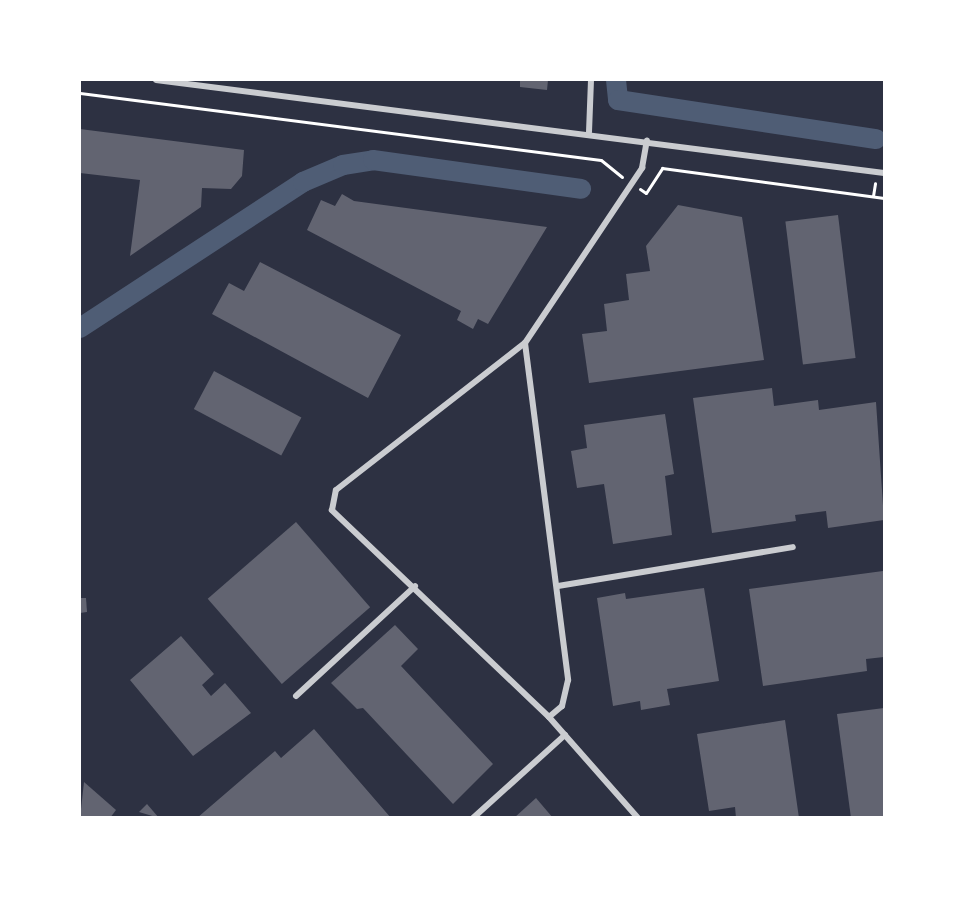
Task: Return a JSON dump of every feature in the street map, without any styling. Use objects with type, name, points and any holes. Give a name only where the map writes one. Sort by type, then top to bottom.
[{"type":"street","points":[[156,80],[589,132],[885,173]]},
{"type":"street","points":[[589,132],[591,80]]},
{"type":"street","points":[[638,818],[549,717],[416,586],[332,510],[336,490],[525,343],[642,168],[647,140]]},
{"type":"street","points":[[525,343],[558,586],[568,680],[562,706],[549,717]]},
{"type":"street","points":[[558,586],[792,548]]},
{"type":"street","points":[[296,696],[416,586]]},
{"type":"street","points":[[473,818],[565,735]]},
{"type":"path","points":[[80,93],[601,160],[646,193],[662,168],[885,198]]},
{"type":"building","points":[[520,80],[548,80],[547,90],[520,87]]},
{"type":"building","points":[[80,129],[244,150],[242,176],[231,189],[202,188],[201,207],[130,256],[140,180],[80,173]]},
{"type":"building","points":[[342,194],[354,201],[547,227],[488,324],[478,319],[473,329],[457,320],[461,311],[307,230],[321,200],[335,206]]},
{"type":"building","points":[[678,205],[742,217],[764,360],[589,383],[582,334],[607,331],[604,304],[629,300],[626,274],[650,271],[646,246]]},
{"type":"building","points":[[838,215],[856,358],[803,364],[785,221]]},
{"type":"building","points":[[260,262],[401,335],[368,398],[212,314],[229,283],[244,291]]},
{"type":"building","points":[[214,371],[301,417],[281,455],[194,409]]},
{"type":"building","points":[[772,388],[774,406],[818,400],[819,410],[876,402],[884,520],[828,528],[826,511],[795,515],[796,521],[712,533],[693,398]]},
{"type":"building","points":[[665,414],[674,474],[665,476],[672,535],[613,544],[604,484],[577,488],[571,451],[587,448],[584,425]]},
{"type":"building","points":[[296,522],[370,607],[282,684],[208,599]]},
{"type":"building","points":[[883,571],[884,657],[866,659],[867,671],[763,686],[749,589]]},
{"type":"building","points":[[704,588],[719,681],[667,689],[670,705],[641,710],[640,701],[613,706],[597,598],[625,593],[626,599]]},
{"type":"building","points":[[80,598],[86,598],[87,612],[80,613]]},
{"type":"building","points":[[395,625],[418,649],[401,666],[493,764],[453,804],[363,708],[357,709],[331,683]]},
{"type":"building","points":[[181,636],[214,674],[202,685],[211,696],[225,683],[251,713],[193,756],[130,680]]},
{"type":"building","points":[[884,708],[884,818],[851,818],[837,714]]},
{"type":"building","points":[[785,720],[799,818],[736,818],[735,807],[709,811],[697,734]]},
{"type":"building","points":[[314,729],[391,818],[197,818],[275,751],[281,758]]},
{"type":"building","points":[[84,782],[116,810],[110,818],[80,818]]},
{"type":"building","points":[[536,798],[553,818],[514,818]]},
{"type":"building","points":[[147,804],[159,818],[139,812]]},
{"type":"waterway","points":[[616,80],[618,100],[876,139]]},
{"type":"waterway","points":[[80,328],[303,182],[343,165],[373,160],[581,189]]}]
